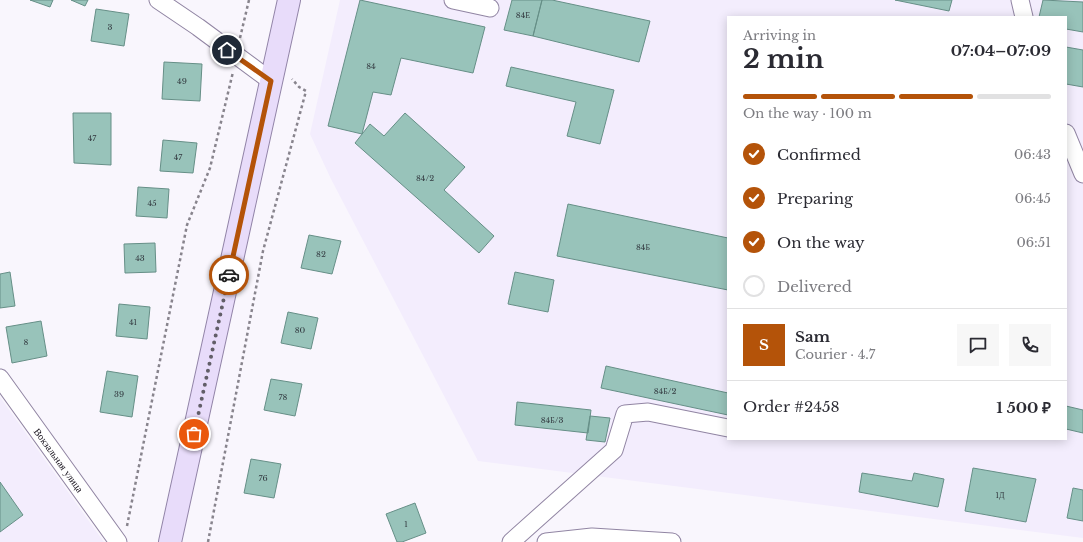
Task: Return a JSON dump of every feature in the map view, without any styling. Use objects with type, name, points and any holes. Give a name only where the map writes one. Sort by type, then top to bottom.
[{"type":"main road","points":[[170,542],[281,78],[289,0]]},
{"type":"street","points":[[158,0],[198,27],[236,57],[281,78]]},
{"type":"street","points":[[453,0],[490,8]]},
{"type":"street","points":[[1020,0],[1024,16]]},
{"type":"street","points":[[1067,135],[1083,174]]},
{"type":"street","name":"Вокзальная улица","points":[[0,378],[122,537]]},
{"type":"street","points":[[511,542],[614,450],[625,414],[648,412],[727,428]]},
{"type":"street","points":[[546,542],[592,537],[672,542]]},
{"type":"path","points":[[122,537],[187,225],[210,168],[249,0]]},
{"type":"path","points":[[208,542],[263,251],[306,91],[293,82],[281,78]]},
{"type":"shaded area","points":[[340,0],[1083,0],[1083,538],[478,461],[331,179],[310,134]]},
{"type":"shaded area","points":[[0,397],[104,542],[0,542]]},
{"type":"building","points":[[30,0],[53,0],[50,7]]},
{"type":"building","points":[[71,0],[88,0],[85,6]]},
{"type":"building","points":[[360,0],[485,27],[473,73],[401,58],[391,95],[373,92],[362,134],[328,126]]},
{"type":"building","points":[[512,0],[542,0],[533,36],[504,30]]},
{"type":"building","points":[[542,0],[552,0],[650,21],[639,62],[533,36]]},
{"type":"building","points":[[895,0],[952,0],[949,11]]},
{"type":"building","points":[[1043,0],[1083,2],[1083,32],[1067,29],[1067,16],[1039,16]]},
{"type":"building","points":[[96,9],[129,14],[124,46],[91,41]]},
{"type":"building","points":[[1067,47],[1083,50],[1083,87],[1067,84]]},
{"type":"building","points":[[164,62],[202,64],[200,101],[162,99]]},
{"type":"building","points":[[511,67],[614,90],[600,144],[567,136],[576,102],[506,86]]},
{"type":"building","points":[[73,113],[111,113],[111,165],[74,163]]},
{"type":"building","points":[[405,113],[465,167],[444,190],[494,236],[479,253],[355,143],[370,124],[384,136]]},
{"type":"building","points":[[163,140],[197,143],[193,173],[160,171]]},
{"type":"building","points":[[138,187],[169,189],[167,218],[136,216]]},
{"type":"building","points":[[568,204],[727,238],[727,290],[557,256]]},
{"type":"building","points":[[309,235],[341,241],[332,274],[301,268]]},
{"type":"building","points":[[155,243],[156,272],[125,273],[124,244]]},
{"type":"building","points":[[10,272],[15,306],[0,308],[0,274]]},
{"type":"building","points":[[515,272],[554,280],[548,312],[508,304]]},
{"type":"building","points":[[119,304],[150,307],[147,339],[116,336]]},
{"type":"building","points":[[288,312],[318,318],[311,349],[281,343]]},
{"type":"building","points":[[41,321],[47,356],[12,363],[6,327]]},
{"type":"building","points":[[606,366],[727,393],[727,415],[601,388]]},
{"type":"building","points":[[107,371],[138,376],[132,417],[100,412]]},
{"type":"building","points":[[271,379],[302,384],[295,416],[264,410]]},
{"type":"building","points":[[517,402],[591,410],[588,433],[515,425]]},
{"type":"building","points":[[1067,406],[1083,410],[1083,433],[1067,429]]},
{"type":"building","points":[[590,416],[610,418],[605,442],[586,440]]},
{"type":"building","points":[[251,459],[281,464],[274,498],[244,493]]},
{"type":"building","points":[[973,468],[1036,479],[1026,522],[965,511]]},
{"type":"building","points":[[862,473],[912,481],[914,473],[944,479],[938,507],[859,492]]},
{"type":"building","points":[[0,482],[23,515],[0,532]]},
{"type":"building","points":[[1073,488],[1083,490],[1083,521],[1067,518]]},
{"type":"building","points":[[415,503],[426,533],[402,542],[397,542],[386,514]]},
{"type":"way so far","points":[[194,434],[229,275]]},
{"type":"route","points":[[227,50],[271,81],[229,275]]}]
